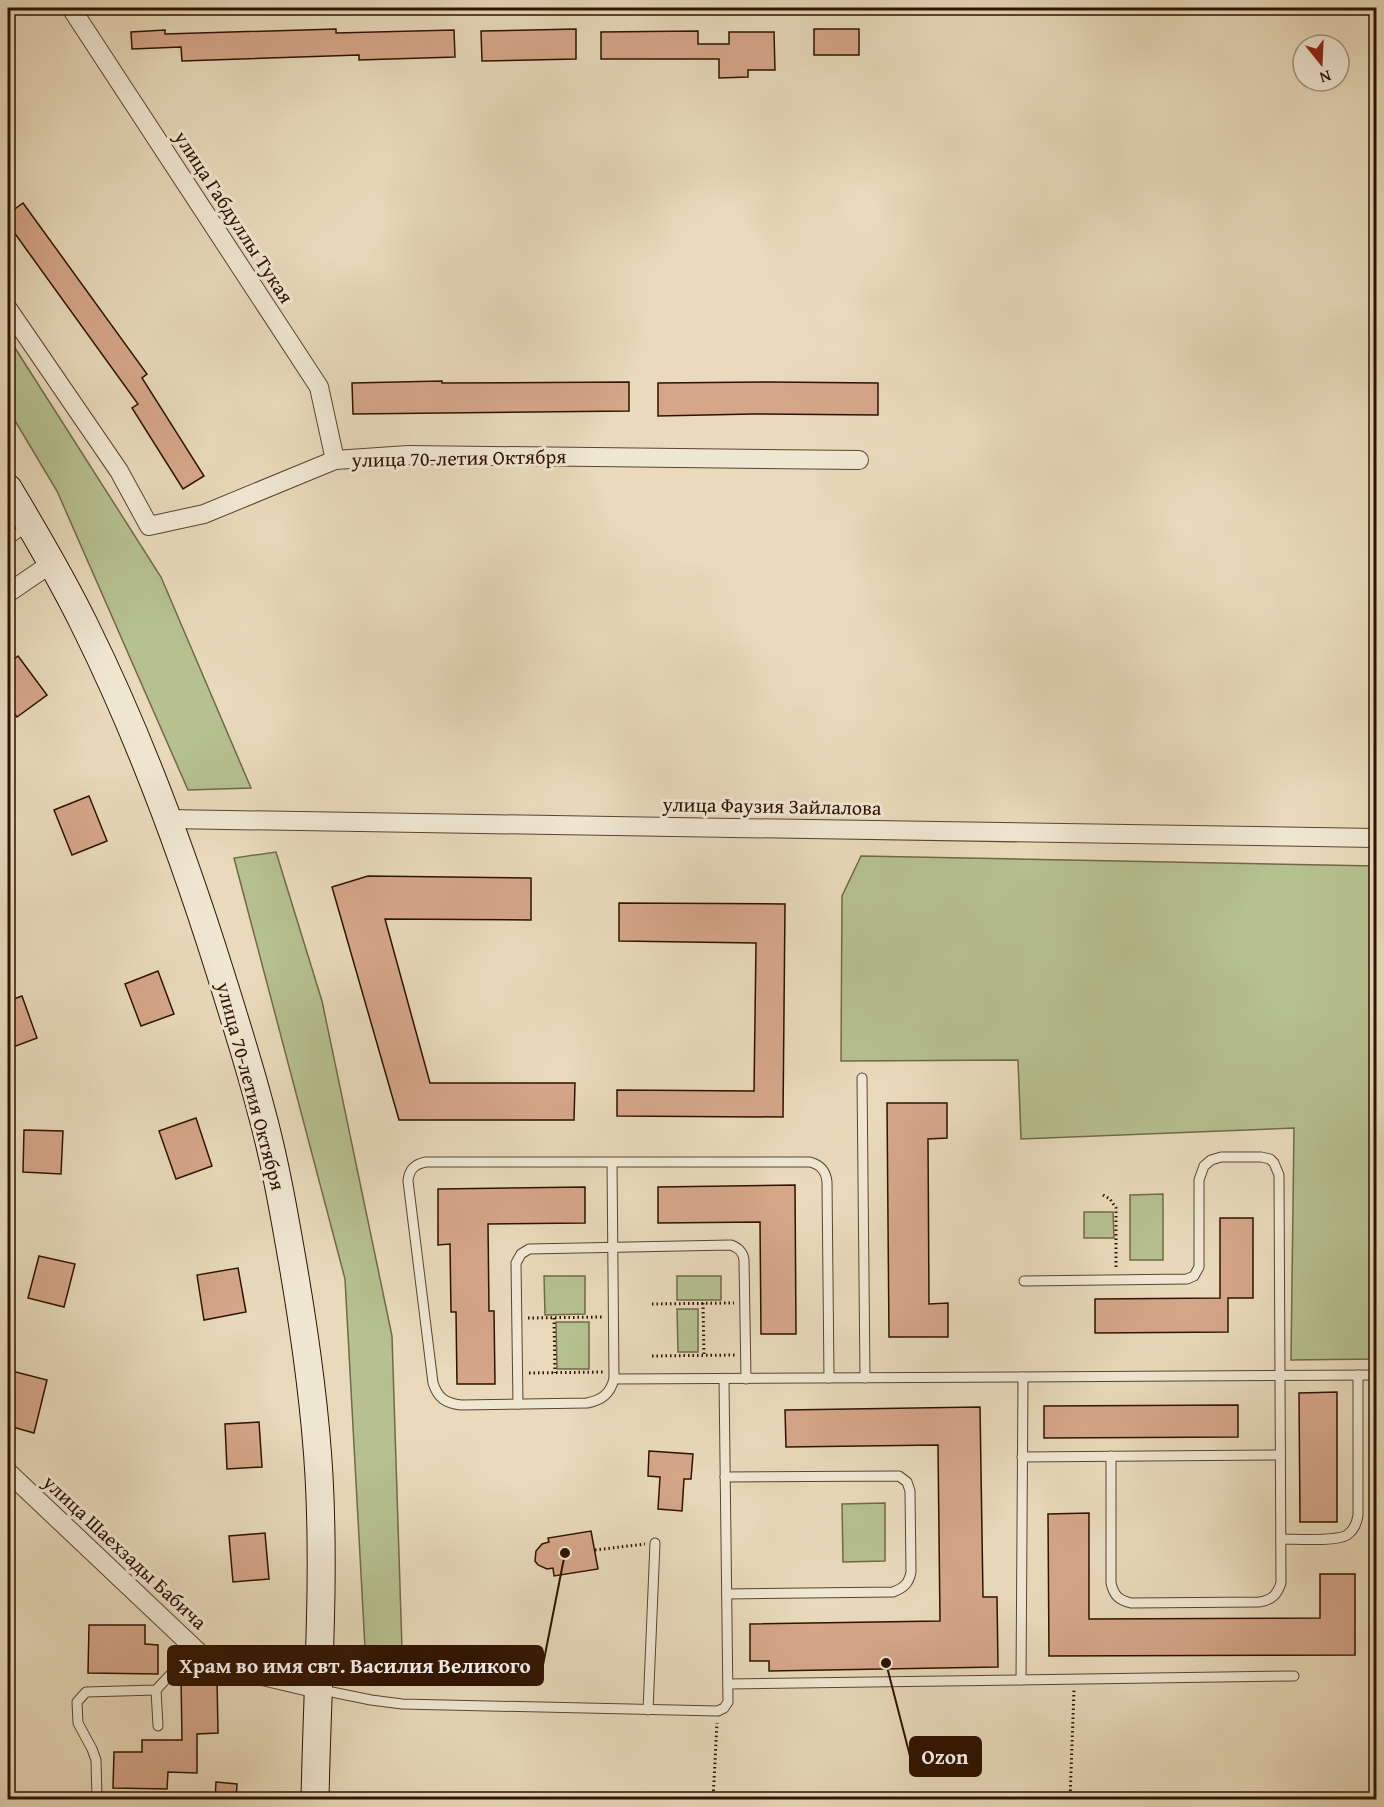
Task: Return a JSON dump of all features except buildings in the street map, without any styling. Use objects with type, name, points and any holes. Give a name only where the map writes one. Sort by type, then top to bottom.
[{"type":"main road","name":"улица 70-летия Октября","points":[[8,488],[85,625],[120,700],[204,920],[262,1112],[282,1202],[300,1305],[312,1394],[319,1476],[322,1563],[315,1800]]},
{"type":"street","name":"улица Габдуллы Тукая","points":[[71,8],[319,387],[335,460]]},
{"type":"street","name":"улица 70-летия Октября","points":[[8,309],[118,471],[149,526],[204,514],[335,460],[408,455],[859,460]]},
{"type":"street","points":[[8,593],[52,563]]},
{"type":"street","name":"улица Фаузия Зайлалова","points":[[167,819],[1377,838]]},
{"type":"street","name":"улица Шаехзады Бабича","points":[[8,1472],[211,1664],[318,1689]]},
{"type":"lane","points":[[8,540],[30,525]]},
{"type":"lane","points":[[862,1078],[865,1378]]},
{"type":"lane","points":[[1024,1281],[1180,1280],[1194,1276],[1199,1267],[1199,1180],[1204,1166],[1210,1160],[1221,1157],[1261,1157],[1270,1160],[1277,1167],[1279,1175],[1281,1582],[1274,1597],[1267,1601],[1143,1603],[1122,1601],[1116,1596],[1111,1584],[1111,1456]]},
{"type":"lane","points":[[612,1162],[614,1376],[612,1388],[598,1401],[587,1403],[461,1405],[449,1403],[441,1398],[436,1392],[431,1371],[408,1181],[409,1174],[415,1165],[426,1162],[612,1162],[810,1162],[821,1167],[827,1182],[829,1378]]},
{"type":"lane","points":[[518,1404],[516,1263],[524,1251],[534,1249],[731,1245],[736,1247],[744,1257],[746,1378]]},
{"type":"lane","points":[[1281,1539],[1346,1536],[1357,1523],[1358,1375]]},
{"type":"lane","points":[[614,1376],[865,1378],[1377,1375]]},
{"type":"lane","points":[[1021,1680],[1023,1377]]},
{"type":"lane","points":[[318,1689],[402,1704],[718,1711],[724,1708],[728,1702],[724,1378]]},
{"type":"lane","points":[[1022,1457],[1280,1455]]},
{"type":"lane","points":[[725,1477],[899,1476],[907,1482],[910,1491],[911,1572],[904,1587],[893,1592],[727,1594]]},
{"type":"lane","points":[[648,1710],[656,1543]]},
{"type":"lane","points":[[137,1799],[97,1798],[96,1760],[78,1723],[77,1702],[86,1692],[156,1690],[194,1649]]},
{"type":"lane","points":[[728,1684],[1294,1676]]},
{"type":"lane","points":[[156,1690],[158,1726]]},
{"type":"path","points":[[1103,1196],[1110,1199],[1116,1208],[1116,1280]]},
{"type":"path","points":[[652,1304],[745,1302]]},
{"type":"path","points":[[703,1303],[704,1356]]},
{"type":"path","points":[[517,1318],[614,1317]]},
{"type":"path","points":[[554,1318],[555,1373]]},
{"type":"path","points":[[652,1356],[746,1355]]},
{"type":"path","points":[[518,1373],[614,1376]]},
{"type":"path","points":[[595,1550],[656,1543]]},
{"type":"path","points":[[1070,1800],[1075,1679]]},
{"type":"path","points":[[713,1800],[718,1711]]},
{"type":"green space","points":[[8,337],[161,577],[251,788],[188,790],[57,491],[8,409]]},
{"type":"green space","points":[[276,852],[322,1001],[392,1336],[402,1649],[365,1648],[345,1279],[234,858]]},
{"type":"green space","points":[[861,856],[1376,866],[1376,1359],[1291,1360],[1294,1128],[1021,1139],[1018,1060],[841,1061],[842,896]]},
{"type":"green space","points":[[1163,1194],[1163,1260],[1130,1260],[1130,1195]]},
{"type":"green space","points":[[1084,1212],[1113,1212],[1114,1238],[1084,1238]]},
{"type":"green space","points":[[544,1276],[585,1276],[585,1314],[545,1315]]},
{"type":"green space","points":[[677,1276],[721,1276],[721,1300],[677,1300]]},
{"type":"green space","points":[[677,1309],[698,1309],[698,1352],[678,1352]]},
{"type":"green space","points":[[556,1322],[589,1322],[589,1369],[557,1369]]},
{"type":"green space","points":[[885,1503],[885,1561],[843,1562],[842,1504]]},
{"type":"place","name":"Храм во имя свт. Василия Великого","points":[[565,1553]]},
{"type":"place","name":"Ozon","points":[[886,1663]]}]
